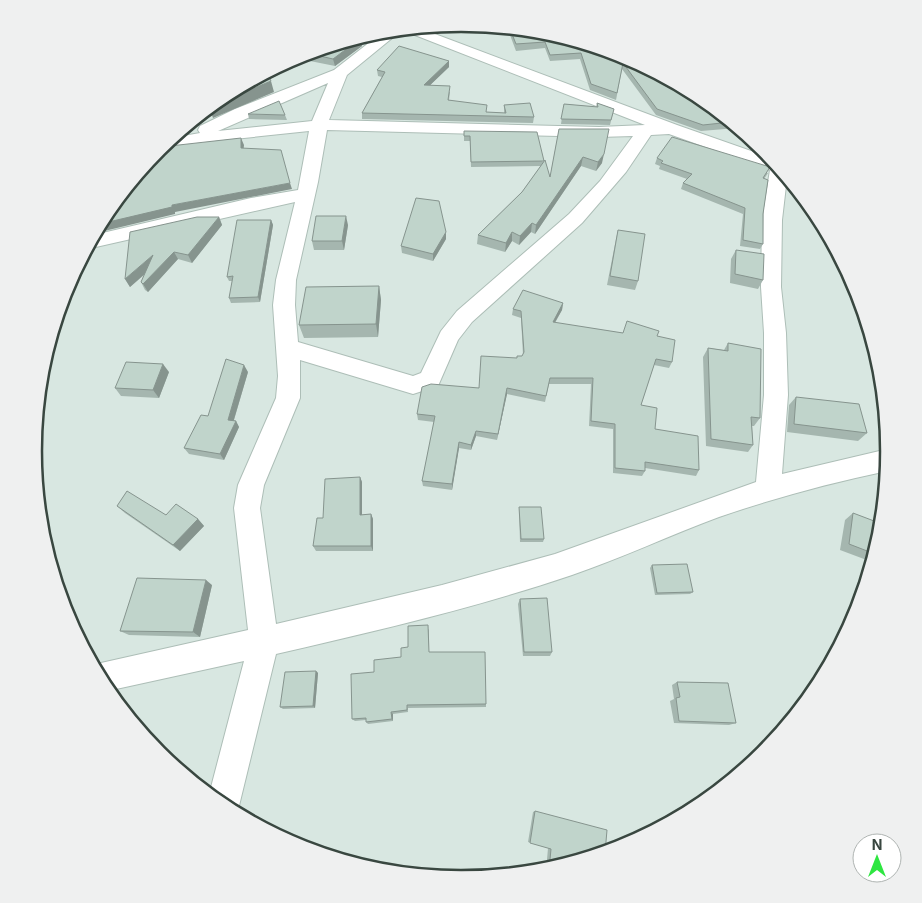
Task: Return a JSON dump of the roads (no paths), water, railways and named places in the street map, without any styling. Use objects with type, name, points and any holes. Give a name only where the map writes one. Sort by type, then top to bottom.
[{"type":"street","points":[[423,34],[671,129],[764,162]]},
{"type":"street","points":[[188,140],[241,113],[340,73],[382,41]]},
{"type":"street","points":[[225,798],[264,642],[247,508],[251,485],[288,398],[290,376],[286,347],[284,305],[286,280],[306,194],[319,125],[340,73]]},
{"type":"street","points":[[179,142],[319,125],[600,132],[671,129]]},
{"type":"street","points":[[286,347],[413,385],[426,382],[430,379],[456,326],[468,313],[538,255],[571,222],[616,174],[632,154],[645,131]]},
{"type":"street","points":[[768,488],[776,395],[776,333],[771,287],[772,220],[777,176]]},
{"type":"street","points":[[99,241],[251,204],[306,194]]},
{"type":"street","points":[[107,675],[264,642],[477,591],[558,566],[768,488],[810,476],[880,462]]}]
